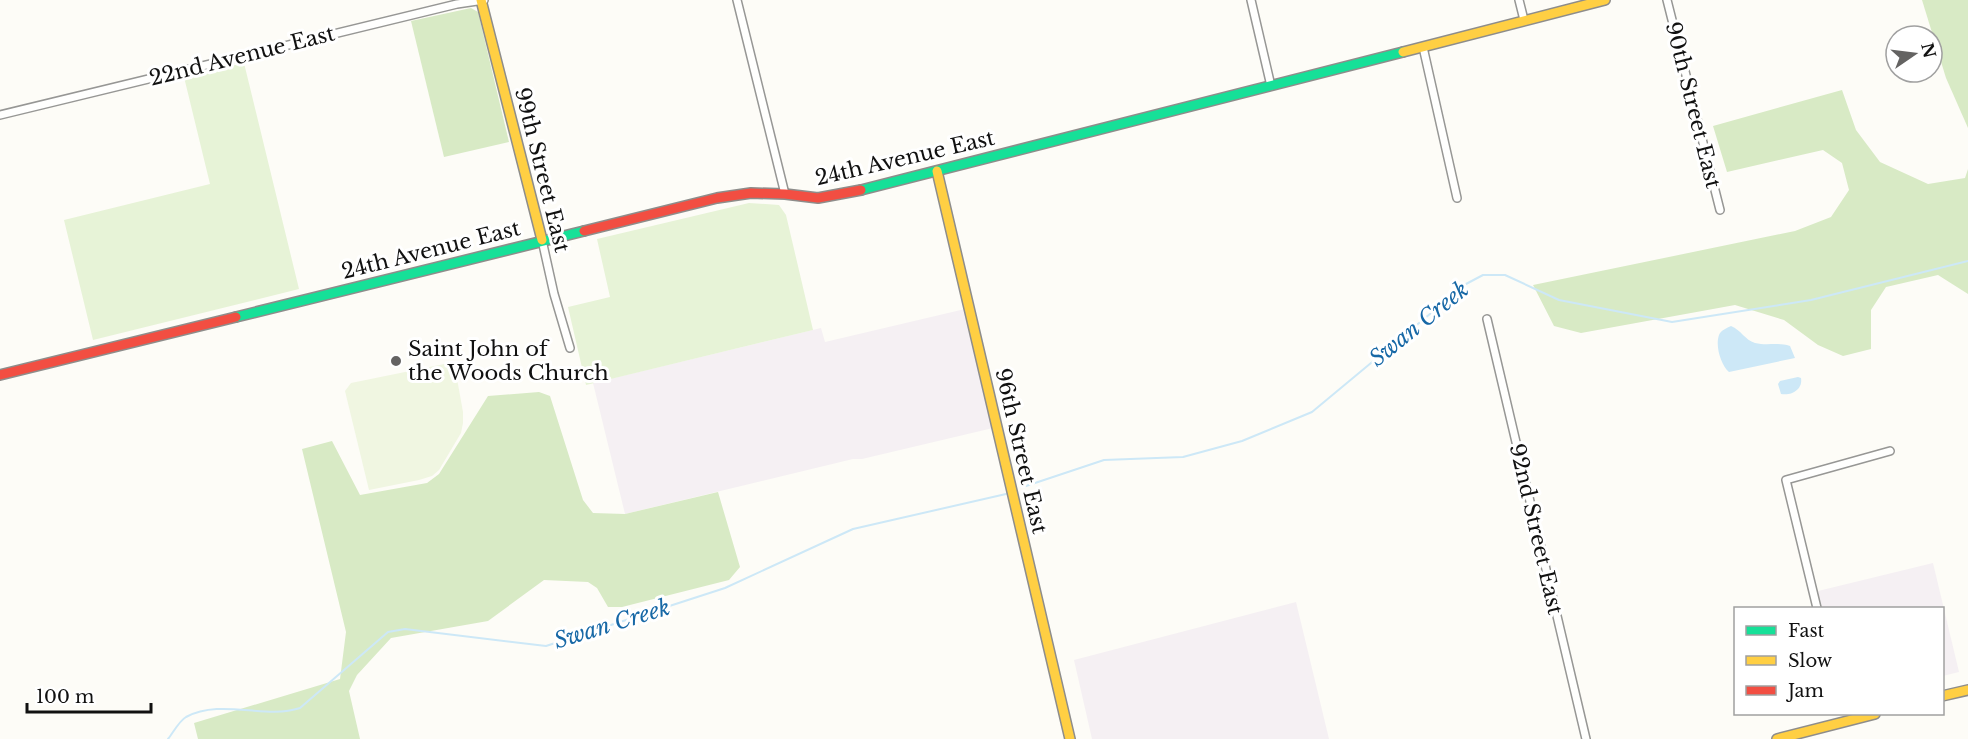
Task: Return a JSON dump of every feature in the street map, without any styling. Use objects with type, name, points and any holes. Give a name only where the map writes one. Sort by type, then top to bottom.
[{"type":"street","name":"22nd Avenue East","points":[[0,115],[482,0]]},
{"type":"street","name":"99th Street East","points":[[482,0],[554,294],[570,348]]},
{"type":"street","points":[[737,0],[785,194]]},
{"type":"street","points":[[1251,0],[1271,86]]},
{"type":"street","points":[[1519,0],[1524,20]]},
{"type":"street","name":"24th Avenue East","points":[[0,375],[728,196],[751,193],[818,198],[845,194],[1605,0]]},
{"type":"street","name":"90th Street East","points":[[1667,0],[1720,210]]},
{"type":"street","points":[[1423,47],[1457,198]]},
{"type":"street","name":"96th Street East","points":[[938,171],[1070,739]]},
{"type":"street","name":"92nd Street East","points":[[1486,319],[1586,739]]},
{"type":"street","points":[[1817,607],[1786,480],[1890,451]]},
{"type":"street","points":[[1944,696],[1968,690]]},
{"type":"street","points":[[1777,739],[1844,718],[1867,715]]},
{"type":"shaded area","points":[[965,309],[993,428],[625,514],[593,383],[821,328],[825,342]]},
{"type":"shaded area","points":[[1933,563],[1943,607],[1822,607],[1818,591]]},
{"type":"shaded area","points":[[1296,602],[1329,739],[1092,739],[1074,660]]},
{"type":"shaded area","points":[[1944,609],[1959,672],[1944,676]]},
{"type":"green space","points":[[1922,0],[1968,0],[1968,128],[1944,72],[1944,24],[1929,24]]},
{"type":"green space","points":[[471,8],[478,12],[509,142],[444,157],[411,21]]},
{"type":"green space","points":[[244,63],[299,289],[93,340],[64,220],[210,184],[184,77]]},
{"type":"green space","points":[[1842,90],[1856,130],[1880,162],[1928,184],[1965,178],[1968,169],[1968,294],[1938,275],[1886,287],[1871,310],[1871,349],[1843,356],[1818,345],[1784,320],[1735,305],[1581,333],[1554,326],[1533,285],[1795,231],[1831,217],[1849,190],[1842,163],[1823,150],[1727,172],[1713,126]]},
{"type":"green space","points":[[749,203],[779,205],[786,215],[813,330],[586,385],[568,307],[610,297],[597,239]]},
{"type":"green space","points":[[454,362],[463,423],[461,433],[439,470],[432,476],[419,480],[369,490],[345,391],[351,383]]},
{"type":"green space","points":[[539,392],[550,396],[583,500],[593,513],[625,514],[718,492],[740,567],[729,580],[622,607],[608,607],[597,588],[588,582],[544,580],[488,621],[391,638],[357,675],[349,691],[360,739],[198,739],[194,723],[340,679],[346,632],[302,449],[332,441],[360,495],[427,483],[439,474],[488,396]]},
{"type":"water","points":[[1731,326],[1755,343],[1790,346],[1795,358],[1729,372],[1720,355],[1718,339],[1724,329]]},
{"type":"water","points":[[1801,378],[1801,382],[1796,391],[1781,394],[1778,384],[1780,381]]},
{"type":"waterway","name":"Swan Creek","points":[[1026,486],[1104,460],[1183,457],[1242,441],[1312,412],[1466,284],[1483,275],[1505,275],[1559,300],[1672,322],[1811,300],[1968,261]]},
{"type":"waterway","name":"Swan Creek","points":[[168,739],[183,719],[200,712],[214,709],[272,712],[300,708],[388,632],[405,629],[546,646],[725,588],[853,529],[1006,494]]},
{"type":"traffic: fast","points":[[861,190],[1403,52]]},
{"type":"traffic: fast","points":[[236,317],[584,231]]},
{"type":"traffic: slow","points":[[481,0],[542,240]]},
{"type":"traffic: slow","points":[[1403,52],[1605,0]]},
{"type":"traffic: slow","points":[[937,171],[1070,739]]},
{"type":"traffic: slow","points":[[1944,696],[1968,690]]},
{"type":"traffic: slow","points":[[1777,739],[1871,715]]},
{"type":"traffic: jam","points":[[584,231],[717,198],[751,193],[818,198],[861,190]]},
{"type":"traffic: jam","points":[[0,375],[236,317]]},
{"type":"place","name":"Saint John of the Woods Church","points":[[396,361]]}]
